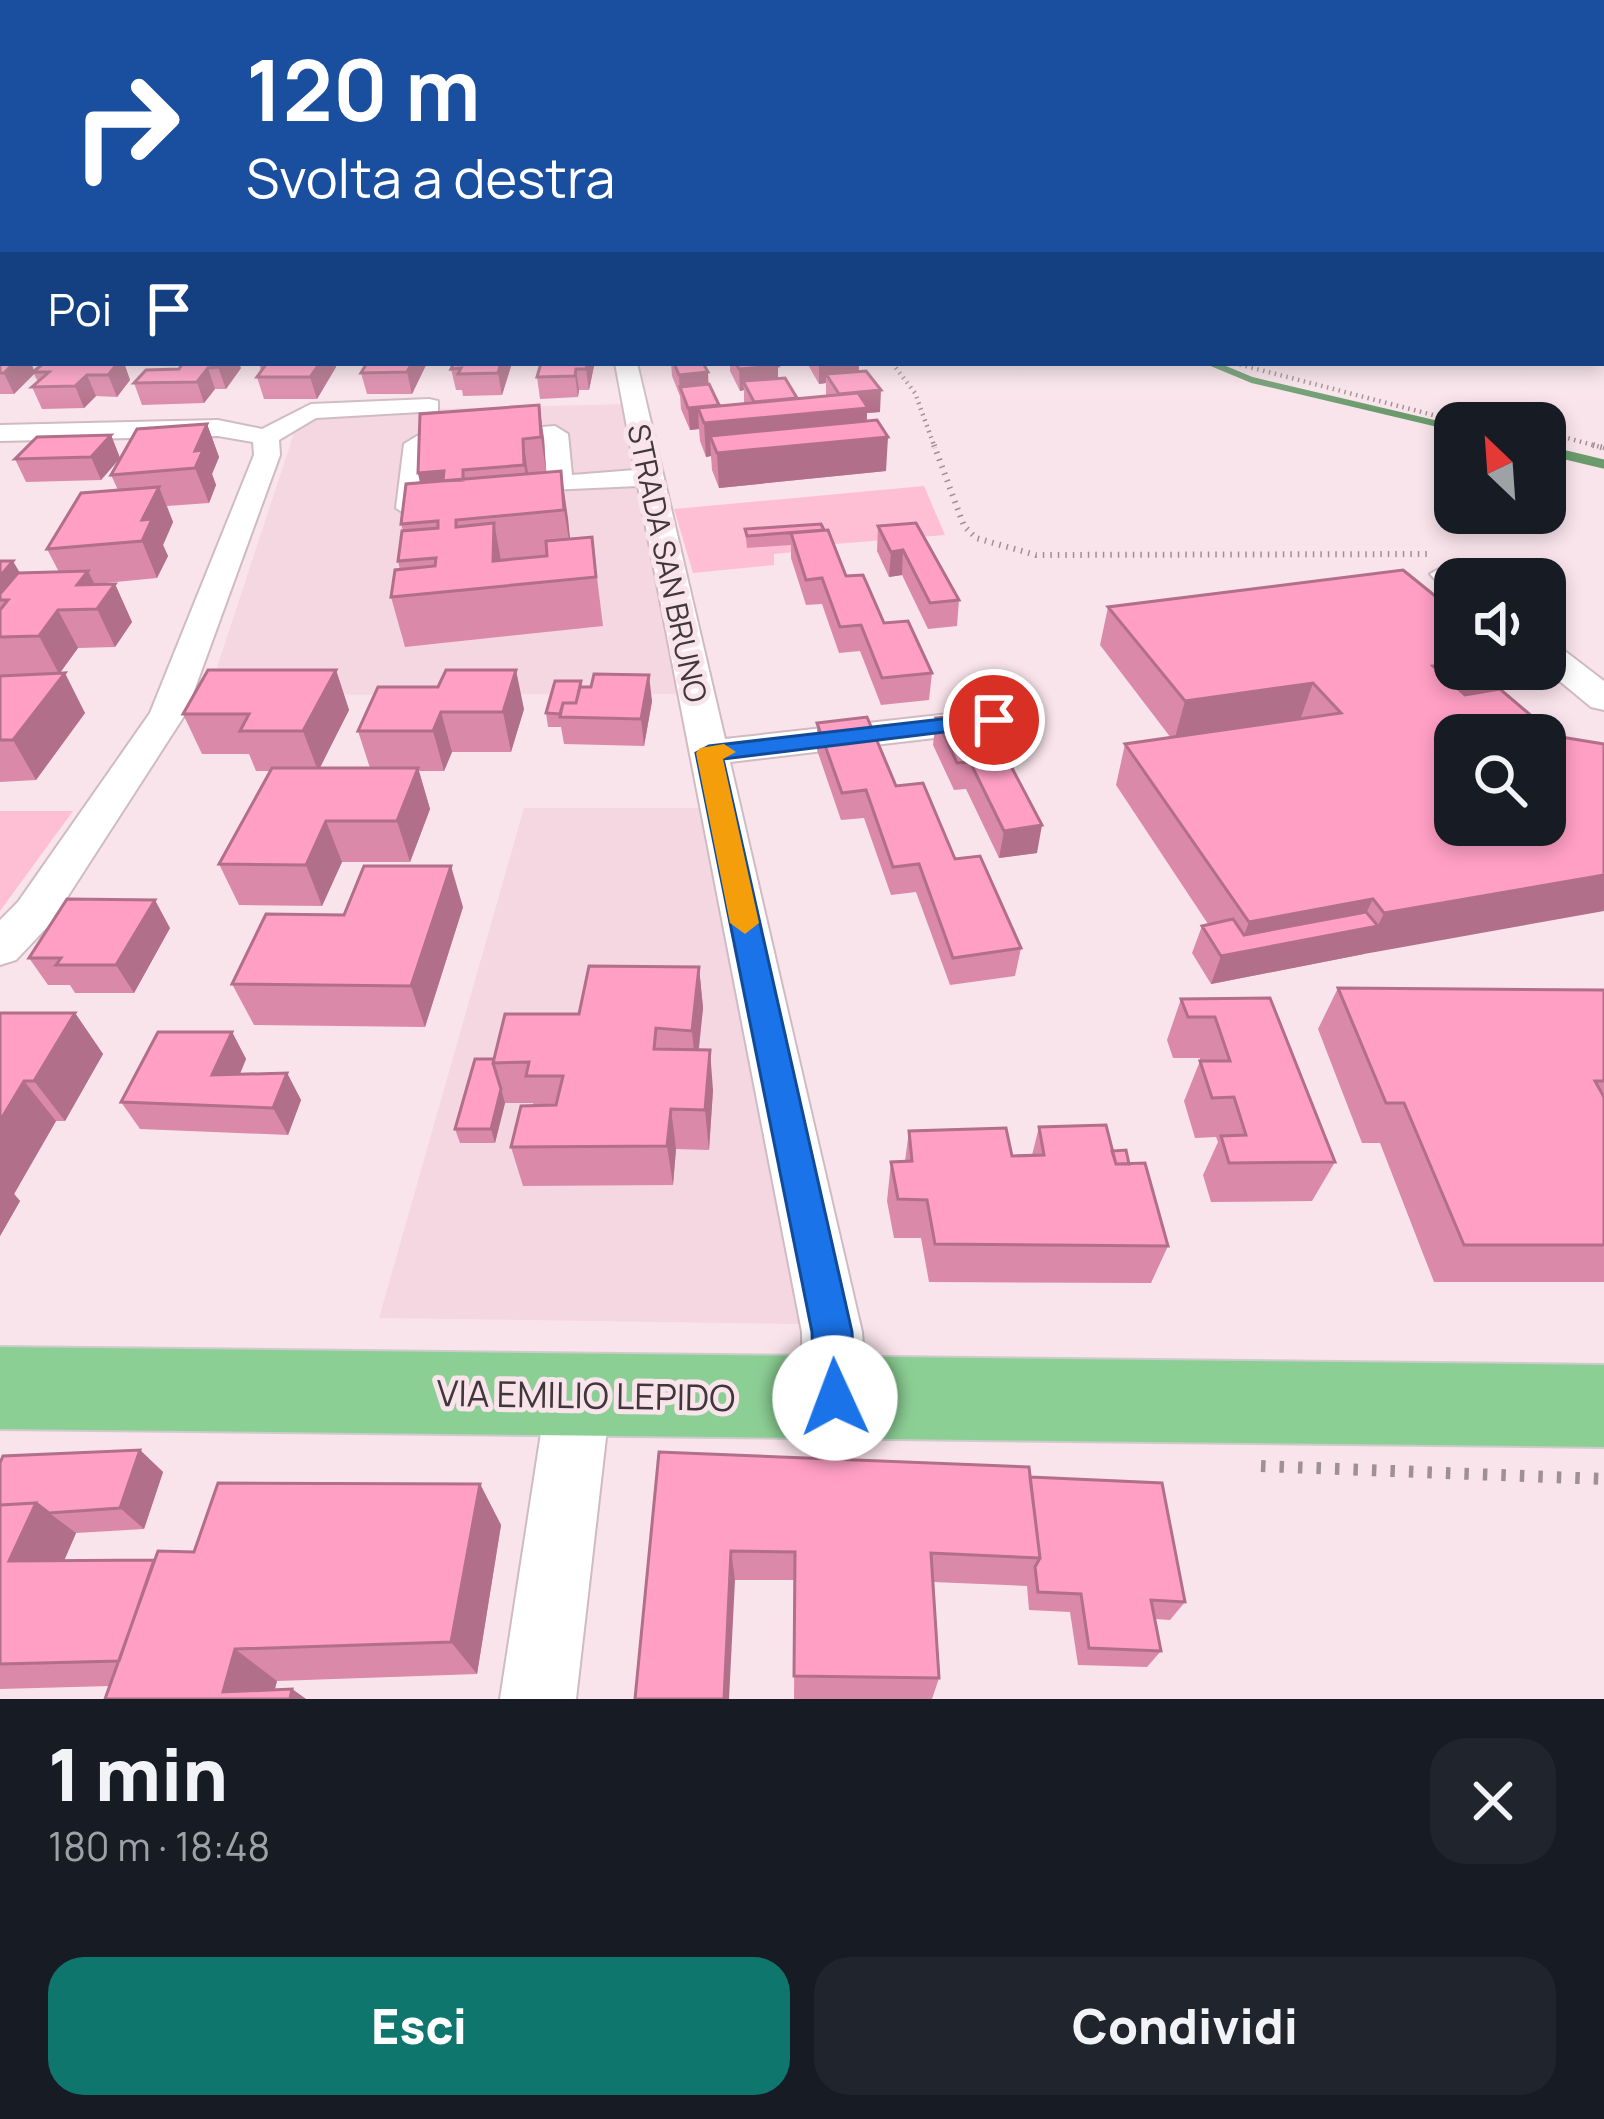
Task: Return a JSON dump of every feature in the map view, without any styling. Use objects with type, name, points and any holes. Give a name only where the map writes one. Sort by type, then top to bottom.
[{"type":"main road","name":"VIA EMILIO LEPIDO","points":[[0,1388],[1604,1406]]},
{"type":"street","name":"STRADA SAN BRUNO","points":[[627,366],[832,1332],[835,1398]]},
{"type":"street","points":[[0,433],[218,428],[266,437],[294,417],[317,410],[430,406]]},
{"type":"street","points":[[410,508],[417,444],[555,434],[559,484],[650,477]]},
{"type":"street","points":[[0,948],[34,913],[179,692],[268,455],[266,437]]},
{"type":"street","points":[[1566,669],[1604,699]]},
{"type":"street","points":[[709,753],[994,720]]},
{"type":"street","points":[[538,1699],[579,1394]]},
{"type":"path","points":[[894,366],[915,393],[964,526],[976,538],[1036,555],[1434,571]]},
{"type":"path","points":[[1245,366],[1434,415]]},
{"type":"path","points":[[1566,438],[1604,448]]},
{"type":"shaded area","points":[[623,404],[679,694],[208,695],[296,427],[328,412]]},
{"type":"shaded area","points":[[924,486],[945,535],[835,544],[835,548],[774,554],[774,565],[693,573],[674,509]]},
{"type":"shaded area","points":[[524,808],[701,808],[799,1324],[379,1318]]},
{"type":"shaded area","points":[[0,811],[73,811],[0,911]]},
{"type":"building","points":[[40,366],[116,366],[108,375],[87,375],[75,386],[32,387],[49,372],[33,372]]},
{"type":"building","points":[[219,366],[208,368],[197,382],[134,383],[146,370]]},
{"type":"building","points":[[265,366],[318,366],[310,377],[257,377]]},
{"type":"building","points":[[365,366],[410,366],[407,372],[361,373]]},
{"type":"building","points":[[452,366],[500,366],[498,373],[458,374],[461,368]]},
{"type":"building","points":[[540,366],[587,366],[576,369],[575,376],[537,377]]},
{"type":"building","points":[[675,366],[705,366],[708,372],[679,375]]},
{"type":"building","points":[[866,371],[881,390],[839,394],[826,374]]},
{"type":"building","points":[[785,378],[797,398],[754,402],[743,381]]},
{"type":"building","points":[[709,384],[719,405],[688,408],[680,387]]},
{"type":"building","points":[[858,393],[868,408],[704,423],[698,408]]},
{"type":"building","points":[[539,405],[541,437],[523,439],[524,465],[463,470],[463,480],[443,481],[444,471],[418,473],[420,414]]},
{"type":"building","points":[[877,420],[888,437],[717,453],[710,436]]},
{"type":"building","points":[[207,424],[195,451],[203,450],[195,468],[111,475],[137,429]]},
{"type":"building","points":[[111,435],[91,457],[15,459],[37,437]]},
{"type":"building","points":[[561,471],[564,510],[456,520],[456,527],[494,523],[493,561],[547,556],[546,541],[592,537],[596,577],[391,597],[395,570],[435,566],[436,558],[398,561],[402,531],[438,528],[438,521],[401,524],[406,484]]},
{"type":"building","points":[[159,487],[142,520],[152,519],[142,541],[47,549],[81,493]]},
{"type":"building","points":[[916,523],[959,600],[930,603],[903,550],[891,552],[878,526]]},
{"type":"building","points":[[821,524],[824,530],[747,536],[745,529]]},
{"type":"building","points":[[828,530],[846,576],[863,575],[884,623],[908,621],[932,673],[882,678],[861,625],[840,627],[822,578],[806,580],[791,533]]},
{"type":"building","points":[[0,561],[13,561],[0,576]]},
{"type":"building","points":[[1403,570],[1434,595],[1434,690],[1459,690],[1465,695],[1501,690],[1529,714],[1434,714],[1434,846],[1566,846],[1566,738],[1604,744],[1604,875],[1384,913],[1373,899],[1249,922],[1125,744],[1341,713],[1313,683],[1185,701],[1108,607]]},
{"type":"building","points":[[88,571],[77,585],[115,584],[97,609],[58,610],[39,636],[0,637],[0,610],[8,600],[0,600],[0,594],[18,573]]},
{"type":"building","points":[[208,670],[336,670],[303,731],[240,731],[249,714],[183,714]]},
{"type":"building","points":[[446,670],[516,670],[503,712],[441,712],[433,731],[358,731],[378,687],[438,687]]},
{"type":"building","points":[[65,673],[13,740],[0,740],[0,676]]},
{"type":"building","points":[[594,674],[649,675],[641,719],[560,717],[563,703],[576,703],[580,687],[591,687]]},
{"type":"building","points":[[555,681],[581,681],[576,703],[563,703],[560,714],[546,713]]},
{"type":"building","points":[[983,713],[1042,825],[1004,831],[970,762],[957,763],[936,718]]},
{"type":"building","points":[[867,717],[896,786],[923,783],[955,859],[980,856],[1021,948],[953,958],[919,864],[893,867],[866,790],[842,793],[817,723]]},
{"type":"building","points":[[272,768],[418,768],[397,821],[326,821],[306,865],[219,864]]},
{"type":"building","points":[[364,866],[451,866],[411,986],[232,984],[266,914],[344,915]]},
{"type":"building","points":[[67,899],[155,900],[116,965],[56,965],[61,958],[29,958]]},
{"type":"building","points":[[1366,912],[1378,926],[1221,956],[1202,926],[1233,919],[1244,935]]},
{"type":"building","points":[[589,966],[699,967],[692,1031],[656,1028],[654,1049],[710,1050],[705,1110],[671,1109],[667,1146],[511,1147],[521,1106],[556,1105],[563,1076],[526,1076],[529,1062],[493,1063],[505,1014],[579,1014]]},
{"type":"building","points":[[1338,988],[1604,990],[1604,1081],[1595,1081],[1604,1097],[1604,1245],[1464,1245],[1404,1103],[1386,1103]]},
{"type":"building","points":[[1270,998],[1335,1162],[1229,1163],[1221,1136],[1246,1135],[1234,1097],[1212,1098],[1200,1061],[1230,1061],[1215,1017],[1188,1017],[1181,999]]},
{"type":"building","points":[[0,1013],[75,1013],[34,1081],[24,1081],[0,1121]]},
{"type":"building","points":[[158,1032],[232,1032],[212,1075],[287,1073],[273,1108],[121,1102]]},
{"type":"building","points":[[475,1059],[494,1059],[501,1089],[491,1129],[455,1129]]},
{"type":"building","points":[[1106,1125],[1116,1164],[1145,1163],[1168,1246],[935,1244],[927,1200],[898,1199],[891,1162],[912,1161],[909,1131],[1006,1128],[1012,1156],[1044,1155],[1039,1127]]},
{"type":"building","points":[[1126,1150],[1129,1164],[1116,1164],[1112,1151]]},
{"type":"building","points":[[140,1450],[120,1508],[49,1513],[36,1503],[0,1505],[3,1456]]},
{"type":"building","points":[[659,1452],[1029,1467],[1040,1558],[931,1553],[939,1678],[794,1676],[795,1552],[731,1551],[724,1699],[635,1699]]},
{"type":"building","points":[[1030,1477],[1162,1483],[1185,1602],[1151,1600],[1161,1651],[1089,1648],[1081,1594],[1038,1592],[1035,1567],[1040,1558]]},
{"type":"building","points":[[218,1483],[480,1484],[451,1642],[235,1649],[223,1692],[292,1689],[290,1699],[105,1699],[158,1551],[194,1552]]},
{"type":"building","points":[[36,1503],[9,1561],[154,1560],[119,1661],[0,1664],[0,1505]]},
{"type":"waterway","points":[[1218,366],[1252,380],[1434,423]]},
{"type":"waterway","points":[[1566,455],[1604,464]]},
{"type":"slow traffic","points":[[724,752],[709,753],[745,923]]},
{"type":"route","points":[[835,1398],[832,1332],[709,753],[994,720]]}]
